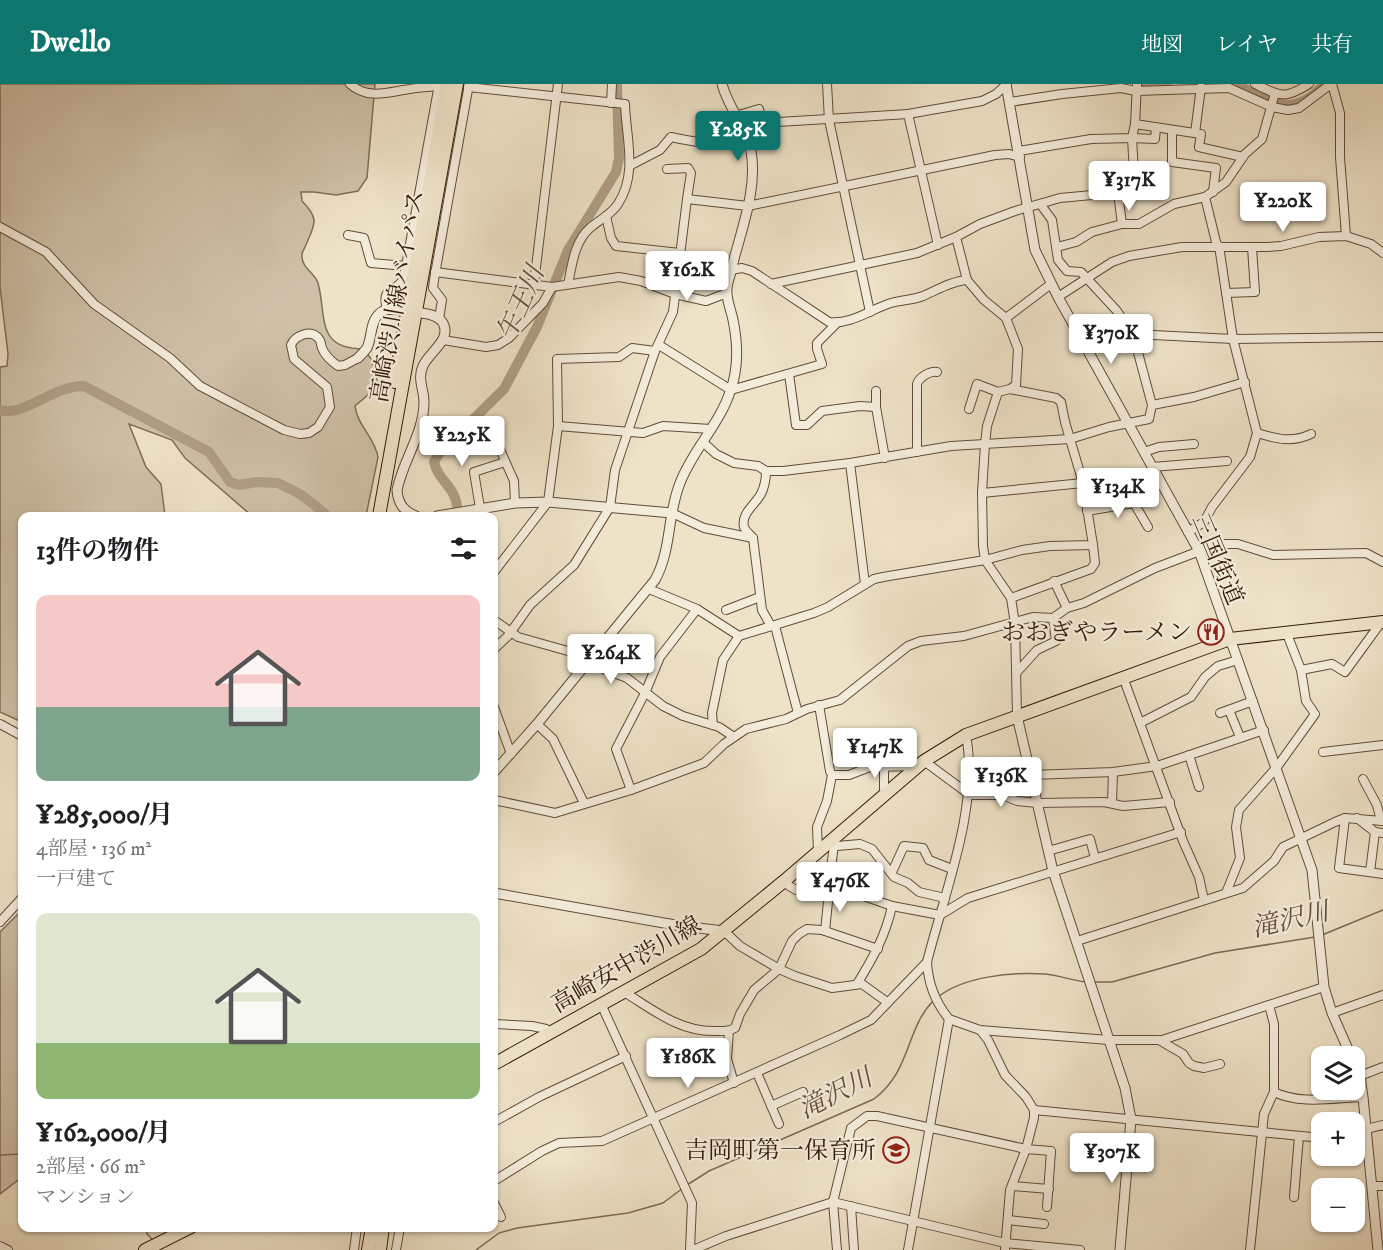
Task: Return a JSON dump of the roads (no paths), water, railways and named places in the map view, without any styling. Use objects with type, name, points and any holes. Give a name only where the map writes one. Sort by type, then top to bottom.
[{"type":"main road","name":"高崎渋川線バイパス","points":[[380,512],[412,312],[442,85]]},
{"type":"main road","name":"高崎渋川線バイパス","points":[[373,512],[412,312],[465,85]]},
{"type":"main road","name":"高崎安中渋川線","points":[[498,1062],[701,950],[827,847],[922,763],[966,735],[1230,639],[1382,621]]},
{"type":"main road","points":[[147,1249],[182,1232]]},
{"type":"main road","points":[[368,1250],[371,1232]]},
{"type":"main road","points":[[380,1250],[382,1232]]},
{"type":"street","points":[[350,84],[356,90],[381,95],[442,85],[406,266],[401,282],[387,293],[385,303],[387,310]]},
{"type":"street","points":[[534,284],[558,84]]},
{"type":"street","points":[[612,84],[612,103]]},
{"type":"street","points":[[498,769],[649,589],[663,564],[674,499],[687,468],[704,443],[731,390],[736,374],[737,347],[727,293],[753,176],[749,143],[725,96],[722,84]]},
{"type":"street","points":[[827,84],[829,120],[870,312]]},
{"type":"street","points":[[735,116],[759,109],[762,123],[908,114],[982,101],[996,94],[1006,84]]},
{"type":"street","name":"三国街道","points":[[1006,84],[1035,250],[1058,297],[1199,551],[1277,766],[1312,870],[1324,987]]},
{"type":"street","points":[[1255,84],[1267,87],[1274,95]]},
{"type":"street","points":[[1274,95],[1293,94],[1309,84]]},
{"type":"street","points":[[1010,102],[1121,88],[1201,87],[1229,88],[1272,107],[1288,110],[1299,108],[1332,84],[1340,113],[1340,157],[1346,236]]},
{"type":"street","points":[[410,512],[403,508],[398,500],[397,490],[422,420],[424,403],[421,370],[428,356],[443,340],[445,329],[439,319],[442,300],[433,288],[465,85],[625,104],[631,165],[619,203],[591,226],[582,239],[573,258],[567,284]]},
{"type":"street","points":[[771,284],[917,253],[980,224],[1060,198],[1135,191],[1132,138],[1135,124],[1136,87]]},
{"type":"street","points":[[1195,132],[1201,87]]},
{"type":"street","points":[[1057,247],[1076,242],[1092,232],[1122,224],[1139,224],[1174,204],[1205,197],[1213,192],[1231,177],[1243,157],[1262,139],[1274,95]]},
{"type":"street","points":[[908,114],[938,245]]},
{"type":"street","points":[[1135,124],[1195,132],[1201,134],[1199,147],[1243,157]]},
{"type":"street","points":[[687,199],[748,206],[995,155],[1020,154],[1091,139],[1155,139],[1156,128]]},
{"type":"street","points":[[1172,130],[1172,162],[1216,168],[1213,192]]},
{"type":"street","points":[[631,165],[660,150],[671,137],[699,144],[749,143]]},
{"type":"street","points":[[498,645],[511,632],[530,605],[574,565],[610,507],[615,470],[657,348],[673,312],[691,173],[687,168],[667,169]]},
{"type":"street","points":[[1118,193],[1122,224]]},
{"type":"street","points":[[1188,532],[1204,522],[1212,507],[1250,457],[1257,433],[1233,339],[1218,246],[1205,197]]},
{"type":"street","points":[[704,443],[716,454],[734,463],[758,466],[766,471],[783,471],[885,458],[951,446],[1070,439],[1149,419],[1152,405],[1133,334],[1117,311],[1081,272],[1067,271],[1058,260],[1052,220],[1041,205]]},
{"type":"street","points":[[606,216],[611,238],[616,246],[680,253]]},
{"type":"street","points":[[0,227],[46,252],[93,304],[170,358],[200,386],[284,430],[300,434],[309,433],[318,427],[330,407],[327,387],[294,359],[291,345],[295,338],[309,333],[314,335],[320,340],[328,358],[338,366],[358,358],[366,350],[376,316],[387,310],[412,312],[439,319]]},
{"type":"street","points":[[348,235],[364,238],[370,263],[406,266]]},
{"type":"street","points":[[1058,297],[1112,262],[1129,256],[1182,246],[1281,246],[1319,237],[1346,236],[1371,244],[1383,253]]},
{"type":"street","points":[[956,237],[967,280],[984,300],[1006,318],[1017,349],[1016,385],[998,392],[977,384],[969,409]]},
{"type":"street","points":[[1226,293],[1255,292],[1252,247]]},
{"type":"street","points":[[731,270],[747,269],[814,313],[829,322],[837,323],[891,303],[920,298],[960,280],[967,280]]},
{"type":"street","points":[[435,272],[553,287],[619,278],[641,281],[675,294],[706,301],[727,293]]},
{"type":"street","points":[[1006,318],[1051,284]]},
{"type":"street","points":[[443,340],[486,346],[498,345],[509,338],[543,303],[553,287]]},
{"type":"street","points":[[498,567],[548,502],[558,426],[557,359],[619,357],[633,348],[657,348],[731,390],[822,364],[817,343],[837,323]]},
{"type":"street","points":[[1133,334],[1233,339],[1383,337]]},
{"type":"street","points":[[917,452],[916,384],[918,380],[933,371],[937,372]]},
{"type":"street","points":[[789,374],[796,425],[807,425],[822,411],[860,406],[876,407]]},
{"type":"street","points":[[1152,405],[1194,397],[1245,382]]},
{"type":"street","points":[[1010,389],[1059,400],[1083,483],[1095,563],[1091,569],[1011,598]]},
{"type":"street","points":[[876,391],[876,407],[885,458]]},
{"type":"street","points":[[998,392],[987,426],[985,444],[982,493],[985,560],[1011,598],[1015,624],[1017,716],[1048,851],[1125,1088],[1131,1119],[1120,1250]]},
{"type":"street","points":[[558,426],[648,433],[663,426],[711,429]]},
{"type":"street","points":[[1257,433],[1281,440],[1294,440],[1311,434]]},
{"type":"street","points":[[1144,452],[1159,447],[1194,444]]},
{"type":"street","points":[[498,445],[514,482],[515,504]]},
{"type":"street","points":[[1152,467],[1227,461]]},
{"type":"street","points":[[480,508],[474,472],[505,462]]},
{"type":"street","points":[[850,463],[865,584]]},
{"type":"street","points":[[766,471],[766,482],[744,520],[746,531],[753,538],[762,610],[773,626],[798,713]]},
{"type":"street","points":[[982,493],[1083,483]]},
{"type":"street","points":[[458,512],[548,502],[610,507],[672,513],[704,528],[753,538]]},
{"type":"street","points":[[1087,511],[1134,503],[1148,527]]},
{"type":"street","points":[[498,801],[555,813],[631,790],[704,763],[746,729],[786,719],[819,705],[840,700],[908,646],[921,641],[964,636],[1015,624],[1033,617],[1053,618],[1067,608],[1084,603],[1155,568],[1218,544],[1238,544],[1273,555],[1366,553],[1383,562]]},
{"type":"street","points":[[713,725],[712,714],[723,660],[739,636],[828,607],[865,584],[883,577],[985,560],[1022,550],[1050,546],[1093,545]]},
{"type":"street","points":[[1054,581],[1067,608]]},
{"type":"street","points":[[649,589],[697,609],[739,636]]},
{"type":"street","points":[[726,610],[760,597]]},
{"type":"street","points":[[631,790],[616,749],[645,693],[660,657],[697,609]]},
{"type":"street","points":[[1017,672],[1037,650],[1056,641],[1053,618]]},
{"type":"street","points":[[1301,670],[1332,664],[1345,672],[1382,621]]},
{"type":"street","points":[[498,623],[518,637],[582,655],[589,661],[627,678],[645,693],[683,716],[713,725],[734,737]]},
{"type":"street","points":[[1226,893],[1240,858],[1236,827],[1239,810],[1277,766],[1314,712],[1306,701],[1301,670],[1287,634]]},
{"type":"street","points":[[1140,723],[1191,697],[1205,677],[1218,666],[1238,660]]},
{"type":"street","points":[[1123,677],[1199,877],[1204,900]]},
{"type":"street","points":[[1220,713],[1253,701]]},
{"type":"street","points":[[819,705],[832,774],[827,801],[817,827],[827,847],[829,891],[825,931]]},
{"type":"street","points":[[1229,710],[1240,737]]},
{"type":"street","points":[[498,718],[511,754]]},
{"type":"street","points":[[0,724],[18,734]]},
{"type":"street","points":[[537,724],[553,739],[584,803]]},
{"type":"street","points":[[1032,775],[1113,772],[1157,766],[1264,730]]},
{"type":"street","points":[[908,1250],[930,1127],[946,1016],[927,975],[927,962],[945,898],[968,794],[969,751],[966,735]]},
{"type":"street","points":[[1323,752],[1383,744]]},
{"type":"street","points":[[1189,755],[1199,787]]},
{"type":"street","points":[[832,774],[849,774],[870,766],[922,763],[968,794],[1003,795],[1017,801],[1037,803],[1104,801],[1123,806],[1170,802]]},
{"type":"street","points":[[884,766],[884,789],[887,793]]},
{"type":"street","points":[[1112,803],[1113,772]]},
{"type":"street","points":[[1077,941],[1243,888],[1274,861],[1283,847],[1345,818],[1382,821],[1364,779]]},
{"type":"street","points":[[1345,818],[1339,868],[1383,874]]},
{"type":"street","points":[[1357,818],[1379,832],[1370,872]]},
{"type":"street","points":[[783,882],[796,890],[855,893],[892,906],[940,915],[968,898],[1181,832]]},
{"type":"street","points":[[1048,851],[1090,838],[1095,858]]},
{"type":"street","points":[[827,847],[860,844],[872,849],[894,877],[908,883],[919,892],[945,898]]},
{"type":"street","points":[[891,872],[904,846],[923,848],[929,860],[952,869]]},
{"type":"street","points":[[498,894],[681,926],[724,931],[740,946],[779,969],[832,988],[857,984],[871,989],[887,1002]]},
{"type":"street","points":[[0,922],[18,902]]},
{"type":"street","points":[[857,984],[878,949],[892,906]]},
{"type":"street","points":[[624,992],[667,1019],[696,1031],[729,1031],[735,1028],[754,990],[779,969],[792,941],[807,928],[825,931],[878,949]]},
{"type":"street","points":[[498,1178],[559,1143],[602,1141],[871,1020],[927,962]]},
{"type":"street","points":[[946,1016],[980,1030],[1109,1040],[1159,1040],[1324,987],[1332,1013],[1347,1046]]},
{"type":"street","points":[[1332,1013],[1383,995]]},
{"type":"street","points":[[601,1004],[692,1203],[692,1250],[726,1236],[833,1202],[1005,1246],[1080,1250]]},
{"type":"street","points":[[1250,1250],[1261,1132],[1264,1114],[1274,1092],[1274,1024],[1269,1005]]},
{"type":"street","points":[[498,1024],[532,1026],[546,1029],[549,1033]]},
{"type":"street","points":[[980,1030],[988,1040],[1005,1075],[1026,1097],[1034,1110],[1026,1149],[1012,1186],[1005,1246]]},
{"type":"street","points":[[729,1031],[727,1059],[734,1083]]},
{"type":"street","points":[[1159,1040],[1183,1054],[1194,1066],[1204,1068],[1220,1064]]},
{"type":"street","points":[[498,1120],[539,1097],[626,1056]]},
{"type":"street","points":[[1365,1074],[1383,1067]]},
{"type":"street","points":[[757,1073],[779,1124]]},
{"type":"street","points":[[771,1106],[803,1092]]},
{"type":"street","points":[[1274,1092],[1286,1097],[1311,1100]]},
{"type":"street","points":[[1363,1100],[1378,1250]]},
{"type":"street","points":[[1034,1110],[1311,1137]]},
{"type":"street","points":[[837,1250],[833,1202],[851,1128],[867,1116],[878,1116],[1026,1149],[1051,1152],[1047,1207]]},
{"type":"street","points":[[1366,1134],[1383,1125]]},
{"type":"street","points":[[1294,1197],[1299,1136]]},
{"type":"street","points":[[1012,1186],[1048,1189]]},
{"type":"street","points":[[1372,1186],[1383,1186]]},
{"type":"street","points":[[851,1206],[854,1250]]},
{"type":"street","points":[[498,1211],[501,1217]]},
{"type":"street","points":[[1008,1220],[1044,1224]]},
{"type":"street","points":[[354,1250],[356,1232]]},
{"type":"street","points":[[396,1250],[399,1232]]},
{"type":"street","points":[[0,1246],[8,1250]]},
{"type":"waterway","name":"午王川","points":[[458,512],[452,491],[436,469],[434,462],[440,452],[504,389],[537,327],[568,250],[616,172],[619,158],[617,84]]},
{"type":"waterway","name":"午王川","points":[[1137,84],[1167,84]]},
{"type":"waterway","name":"午王川","points":[[1233,84],[1269,100],[1290,105],[1312,96],[1325,84]]},
{"type":"waterway","name":"午王川","points":[[0,410],[19,409],[72,387],[84,386],[209,452],[230,482],[239,485],[257,482],[278,483],[300,494],[323,512]]},
{"type":"waterway","name":"滝沢川","points":[[1322,935],[1383,910]]},
{"type":"waterway","name":"滝沢川","points":[[1094,982],[1112,982],[1215,953],[1315,937]]},
{"type":"waterway","name":"滝沢川","points":[[938,997],[961,984],[1004,975],[1045,974],[1087,982]]},
{"type":"waterway","name":"滝沢川","points":[[687,1185],[709,1171],[874,1099],[895,1075],[918,1024],[934,1000]]},
{"type":"waterway","points":[[0,1155],[18,1154]]},
{"type":"waterway","name":"滝沢川","points":[[476,1250],[499,1233],[517,1228],[628,1213],[663,1203],[683,1188]]},
{"type":"waterway","points":[[147,1232],[152,1239]]},
{"type":"place","name":"おおぎやラーメン","points":[[1211,632]]},
{"type":"place","name":"吉岡町第一保育所","points":[[896,1150]]}]
